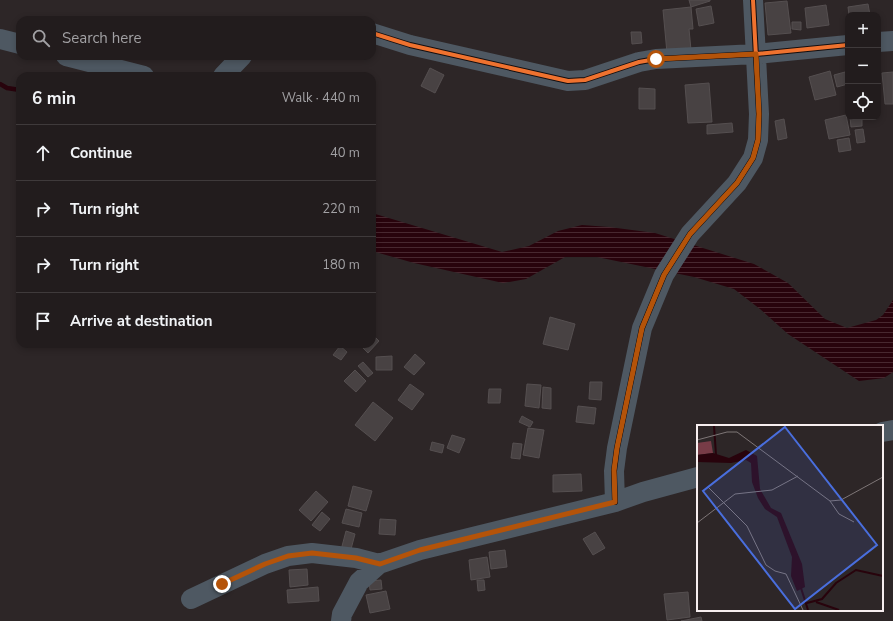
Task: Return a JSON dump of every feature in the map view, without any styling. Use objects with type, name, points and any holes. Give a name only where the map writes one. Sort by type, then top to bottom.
[{"type":"street","points":[[615,502],[614,470],[617,448],[642,328],[664,275],[690,234],[737,183],[753,158],[758,140],[759,114],[754,0]]},
{"type":"street","points":[[376,34],[410,45],[568,81],[584,80],[639,62],[656,59],[756,54],[845,45]]},
{"type":"street","points":[[0,39],[16,43]]},
{"type":"street","points":[[881,42],[893,41]]},
{"type":"street","points":[[82,60],[128,72]]},
{"type":"street","points":[[226,72],[238,60]]},
{"type":"street","points":[[883,432],[893,430]]},
{"type":"street","points":[[341,621],[342,614],[359,582],[380,564],[420,550],[615,502],[643,492],[697,477]]},
{"type":"street","points":[[191,599],[265,564],[288,556],[312,553],[356,558],[380,564]]},
{"type":"shaded area","points":[[376,214],[502,252],[529,246],[558,231],[582,225],[655,233],[754,264],[788,283],[825,319],[847,328],[876,320],[883,315],[893,300],[893,372],[884,378],[859,381],[788,334],[760,309],[734,289],[694,277],[597,257],[565,257],[526,279],[503,283],[414,263],[376,252]]},
{"type":"building","points":[[689,0],[710,0],[710,1],[691,7]]},
{"type":"building","points":[[787,1],[791,33],[768,35],[765,3]]},
{"type":"building","points":[[868,4],[869,12],[849,12],[848,7]]},
{"type":"building","points":[[826,5],[829,25],[807,28],[805,8]]},
{"type":"building","points":[[711,6],[714,23],[699,26],[696,9]]},
{"type":"building","points":[[691,7],[693,29],[689,29],[691,50],[667,53],[663,10]]},
{"type":"building","points":[[792,22],[801,22],[801,30],[792,29]]},
{"type":"building","points":[[631,32],[641,32],[642,43],[632,44]]},
{"type":"building","points":[[430,68],[444,75],[435,93],[421,86]]},
{"type":"building","points":[[830,71],[836,95],[815,100],[809,77]]},
{"type":"building","points":[[845,72],[845,85],[837,87],[834,75]]},
{"type":"building","points":[[893,72],[893,104],[885,104],[882,73]]},
{"type":"building","points":[[709,83],[712,122],[688,123],[685,85]]},
{"type":"building","points":[[639,88],[655,89],[655,109],[639,109]]},
{"type":"building","points":[[845,115],[850,135],[829,139],[825,120]]},
{"type":"building","points":[[784,119],[787,138],[778,140],[775,121]]},
{"type":"building","points":[[850,120],[862,120],[862,126],[851,127]]},
{"type":"building","points":[[732,123],[733,132],[707,134],[707,125]]},
{"type":"building","points":[[863,129],[865,142],[857,143],[855,130]]},
{"type":"building","points":[[849,138],[851,150],[839,152],[837,140]]},
{"type":"building","points":[[550,317],[575,324],[568,350],[543,344]]},
{"type":"building","points":[[338,348],[342,348],[347,352],[341,360],[333,355]]},
{"type":"building","points":[[363,348],[373,348],[368,353]]},
{"type":"building","points":[[415,354],[425,363],[414,375],[404,367]]},
{"type":"building","points":[[392,356],[392,370],[376,370],[376,357]]},
{"type":"building","points":[[363,362],[373,373],[368,377],[358,366]]},
{"type":"building","points":[[355,370],[366,381],[356,392],[344,381]]},
{"type":"building","points":[[590,382],[602,382],[601,400],[589,399]]},
{"type":"building","points":[[410,384],[424,394],[412,410],[398,400]]},
{"type":"building","points":[[527,384],[541,385],[539,408],[525,406]]},
{"type":"building","points":[[543,387],[551,388],[551,409],[542,408]]},
{"type":"building","points":[[489,389],[501,389],[500,403],[488,403]]},
{"type":"building","points":[[373,402],[393,418],[375,441],[355,425]]},
{"type":"building","points":[[578,406],[596,408],[594,424],[576,422]]},
{"type":"building","points":[[522,416],[533,422],[530,427],[519,422]]},
{"type":"building","points":[[528,428],[544,430],[539,458],[523,455]]},
{"type":"building","points":[[452,435],[465,439],[459,453],[447,448]]},
{"type":"building","points":[[432,442],[444,445],[442,453],[430,450]]},
{"type":"building","points":[[513,443],[522,444],[520,459],[511,458]]},
{"type":"building","points":[[581,474],[582,491],[553,492],[553,475]]},
{"type":"building","points":[[353,486],[372,491],[366,511],[348,506]]},
{"type":"building","points":[[316,491],[328,502],[311,521],[299,510]]},
{"type":"building","points":[[346,509],[362,513],[359,527],[342,523]]},
{"type":"building","points":[[322,512],[330,519],[320,531],[312,525]]},
{"type":"building","points":[[380,519],[396,520],[395,535],[379,534]]},
{"type":"building","points":[[346,531],[355,534],[350,553],[341,550]]},
{"type":"building","points":[[595,532],[605,548],[593,555],[583,539]]},
{"type":"building","points":[[505,550],[507,567],[491,569],[489,552]]},
{"type":"building","points":[[487,557],[490,577],[471,580],[469,560]]},
{"type":"building","points":[[307,569],[308,585],[290,587],[289,570]]},
{"type":"building","points":[[381,580],[382,589],[370,590],[369,581]]},
{"type":"building","points":[[477,580],[484,580],[485,590],[478,591]]},
{"type":"building","points":[[318,587],[319,601],[288,603],[287,590]]},
{"type":"building","points":[[386,591],[390,609],[370,613],[366,595]]},
{"type":"building","points":[[688,592],[690,617],[667,620],[664,594]]},
{"type":"building","points":[[701,617],[702,621],[681,621]]},
{"type":"waterway","points":[[0,84],[7,88],[16,89]]},
{"type":"cycle path","points":[[615,502],[614,471],[617,448],[642,328],[664,275],[690,234],[737,183],[753,158],[758,140],[759,114],[753,0]]},
{"type":"cycle path","points":[[376,34],[410,45],[568,81],[585,80],[639,62],[656,59],[756,54],[845,45]]},
{"type":"route","points":[[222,584],[265,564],[288,556],[312,553],[356,558],[380,564],[420,550],[615,502],[614,470],[617,448],[642,328],[664,275],[690,234],[737,183],[753,158],[758,140],[759,114],[756,54],[656,59]]}]
